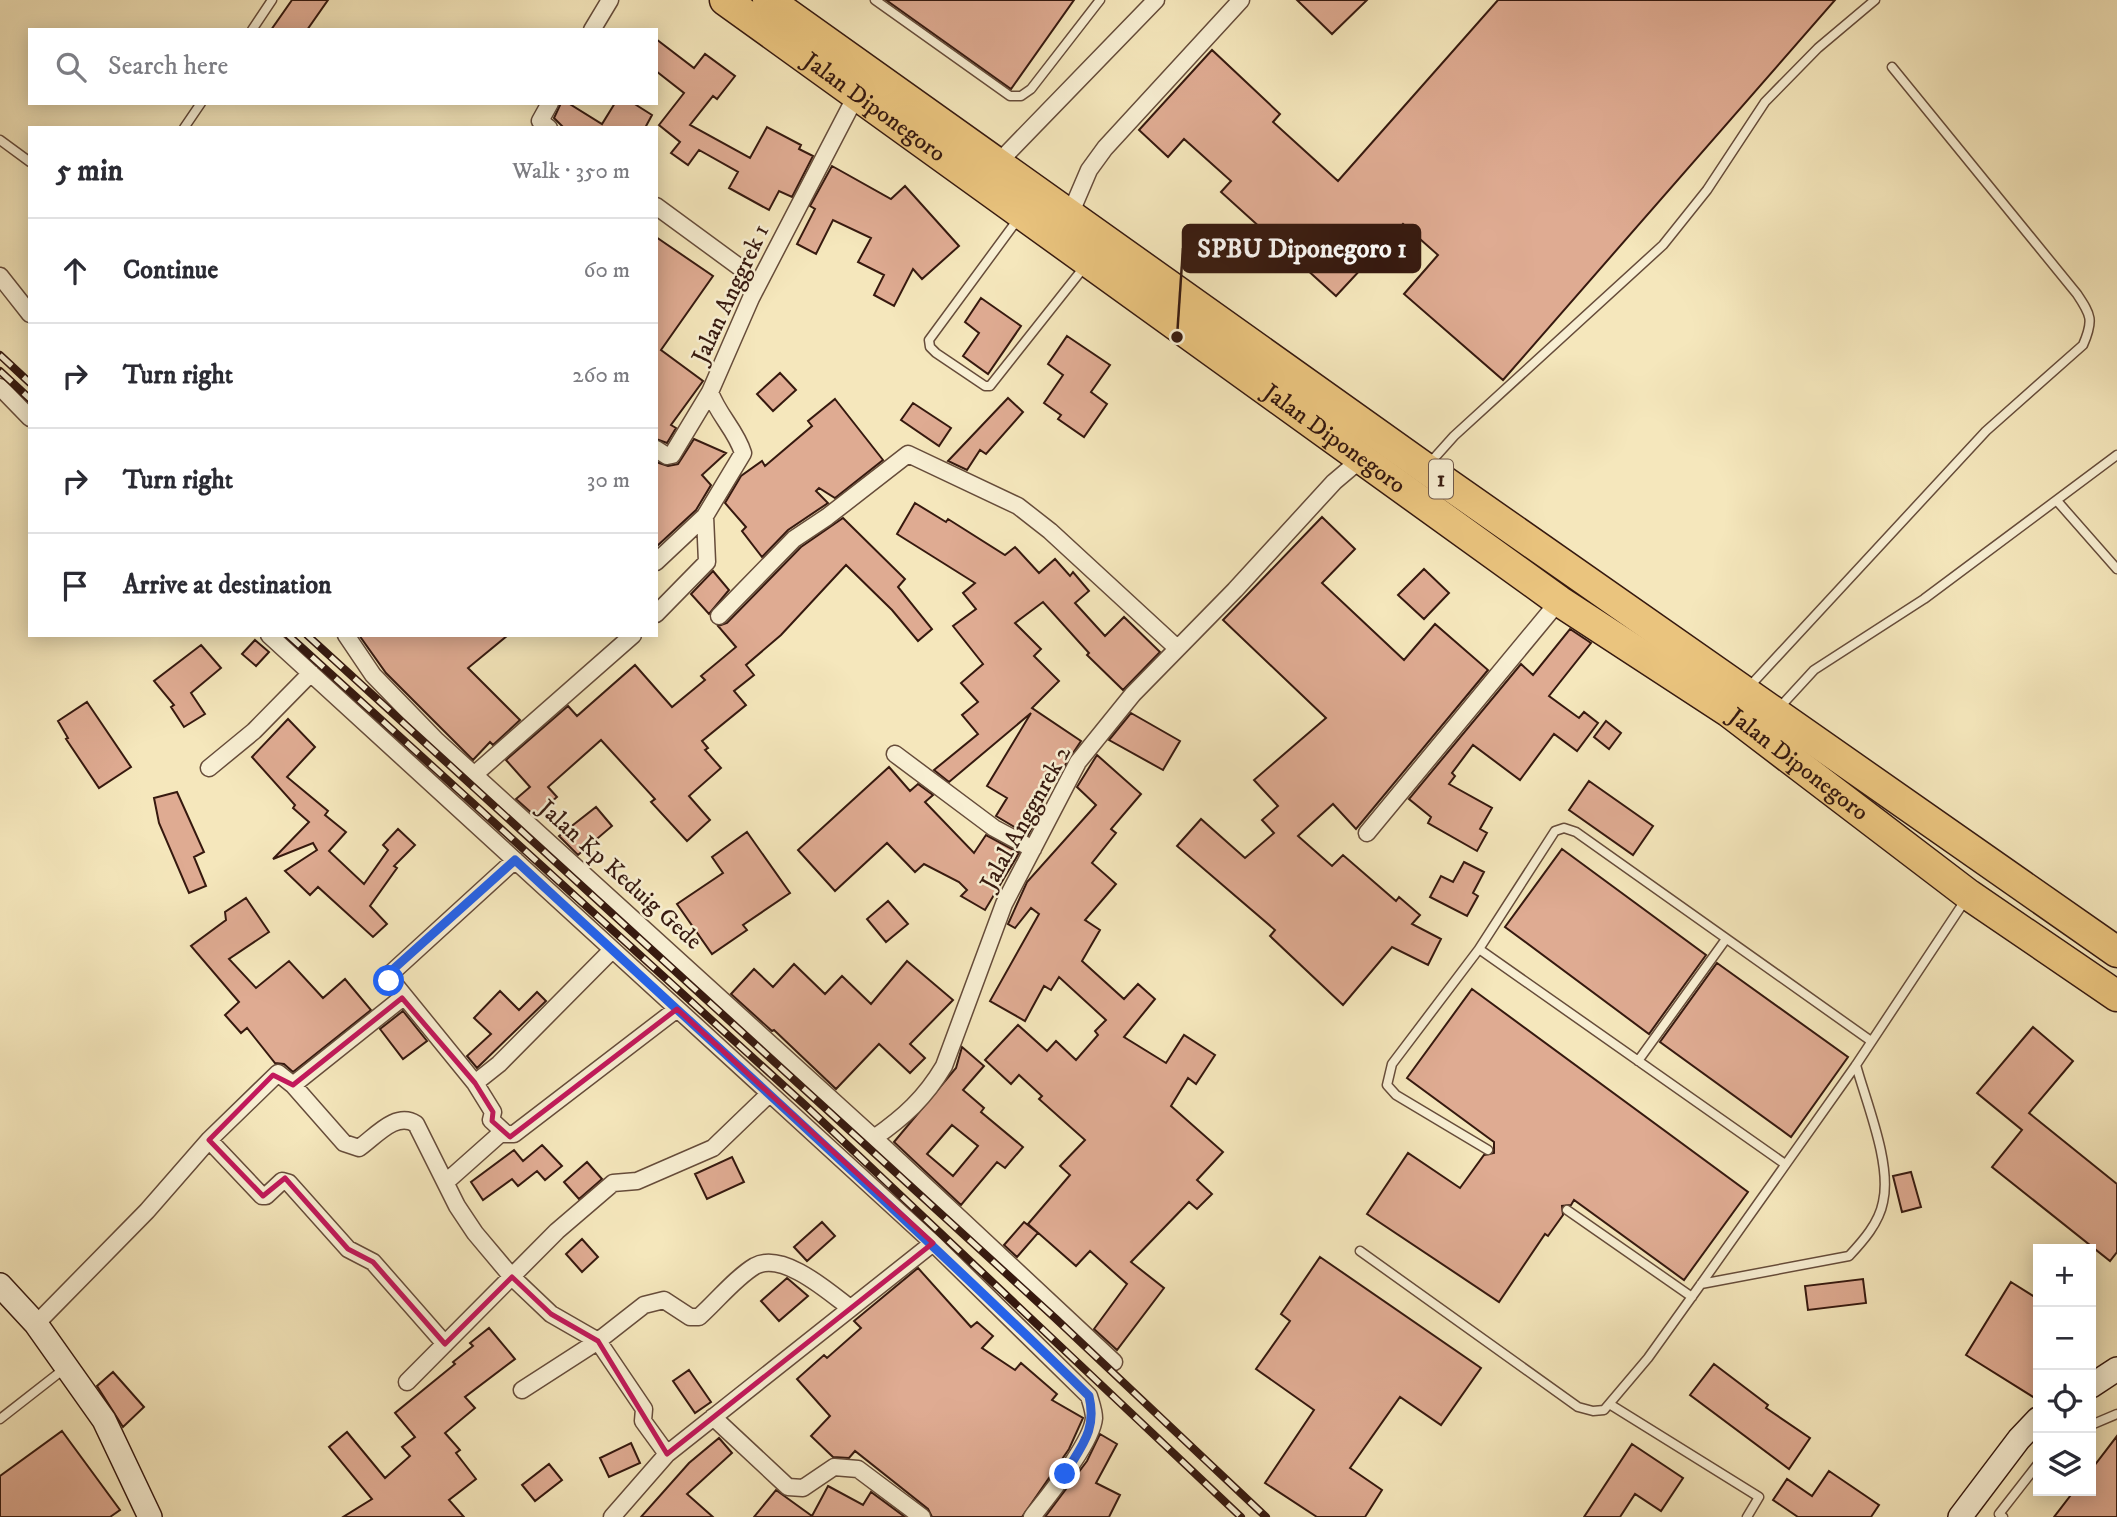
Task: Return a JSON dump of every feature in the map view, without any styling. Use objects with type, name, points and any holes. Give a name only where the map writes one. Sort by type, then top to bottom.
[{"type":"highway","name":"Jalan Diponegoro","points":[[724,0],[857,94],[989,172],[1022,214],[1065,226],[1088,262],[1559,601],[1737,702],[1774,713],[2117,952]]},
{"type":"highway","name":"Jalan Diponegoro","points":[[784,7],[989,172],[1425,468],[1737,702],[1969,895],[2117,996]]},
{"type":"street","points":[[593,28],[610,0]]},
{"type":"street","points":[[989,172],[1156,0]]},
{"type":"street","points":[[1065,226],[1089,170],[1105,148],[1241,0]]},
{"type":"street","name":"Jalan Anggrek 1","points":[[705,516],[743,453],[733,430],[715,407],[710,392],[751,298],[857,94]]},
{"type":"street","points":[[541,126],[549,105]]},
{"type":"street","points":[[658,207],[742,269]]},
{"type":"street","points":[[0,276],[28,311]]},
{"type":"street","points":[[0,387],[28,416]]},
{"type":"street","points":[[658,450],[667,456],[672,454],[710,392]]},
{"type":"street","points":[[719,616],[793,538],[827,517],[905,454],[910,454],[1018,506],[1050,531],[1177,648]]},
{"type":"street","name":"Jalal Anggnrek 2","points":[[874,1138],[910,1112],[930,1091],[944,1066],[1004,904],[1078,762],[1133,694],[1334,482],[1360,460]]},
{"type":"street","points":[[658,560],[705,516]]},
{"type":"street","points":[[658,612],[707,562],[705,516]]},
{"type":"street","points":[[1367,833],[1559,601]]},
{"type":"street","points":[[272,637],[768,1095],[933,1243],[1089,1396],[1094,1416],[1092,1427],[1065,1474],[1032,1517]]},
{"type":"street","name":"Jalan Kp Keduig Gede","points":[[347,637],[373,675],[437,741],[874,1138],[1114,1363]]},
{"type":"street","points":[[475,774],[631,637]]},
{"type":"street","points":[[209,768],[254,732],[311,673]]},
{"type":"street","points":[[895,754],[994,828],[1032,849]]},
{"type":"street","points":[[515,860],[388,974],[389,981],[402,998],[475,1083],[493,1112],[491,1120],[504,1132],[514,1134],[677,1009]]},
{"type":"street","points":[[475,1083],[499,1063],[612,950]]},
{"type":"street","points":[[293,1085],[402,998]]},
{"type":"street","points":[[36,1324],[147,1211],[209,1140],[275,1073],[293,1085],[344,1143],[353,1148],[359,1148],[398,1119],[408,1118],[416,1124],[475,1233],[512,1277],[551,1314],[598,1341],[644,1409],[643,1421],[667,1454]]},
{"type":"street","points":[[407,1382],[557,1231],[613,1183],[637,1181],[712,1148],[768,1095]]},
{"type":"street","points":[[446,1182],[504,1132]]},
{"type":"street","points":[[209,1140],[263,1196],[281,1182],[289,1183],[348,1249],[373,1262],[445,1344]]},
{"type":"street","points":[[612,1517],[667,1454],[933,1243]]},
{"type":"street","points":[[522,1390],[598,1341],[644,1305],[664,1300],[690,1317],[699,1317],[757,1265],[774,1262],[790,1268],[820,1285],[850,1308]]},
{"type":"street","points":[[0,1285],[36,1324],[68,1366],[113,1434],[149,1517]]},
{"type":"street","points":[[2096,1383],[2117,1369]]},
{"type":"street","points":[[713,1417],[788,1487],[803,1488],[834,1466],[858,1469],[922,1517]]},
{"type":"street","points":[[1961,1517],[2033,1424]]},
{"type":"lane","points":[[253,28],[272,0]]},
{"type":"lane","points":[[875,0],[1010,96],[1021,96],[1031,89],[1100,0]]},
{"type":"lane","points":[[1425,468],[1454,436],[1663,245],[1707,190],[1765,103],[1818,48],[1875,0]]},
{"type":"lane","points":[[1737,702],[1986,431],[2083,345],[2089,331],[2091,315],[2077,294],[1892,67]]},
{"type":"lane","points":[[185,126],[200,105]]},
{"type":"lane","points":[[0,140],[28,161]]},
{"type":"lane","points":[[1022,214],[929,340],[930,347],[936,352],[985,386],[990,386],[1088,262]]},
{"type":"lane","points":[[1774,713],[1814,670],[1894,620],[2058,502],[2117,455]]},
{"type":"lane","points":[[2058,502],[2117,569]]},
{"type":"lane","points":[[1488,1150],[1396,1095],[1387,1085],[1392,1064],[1479,949],[1555,831],[1564,828],[1576,832],[1871,1041]]},
{"type":"lane","points":[[1360,1251],[1578,1407],[1592,1411],[1611,1405],[1692,1297],[1856,1065],[1969,895]]},
{"type":"lane","points":[[1638,1061],[1726,939]]},
{"type":"lane","points":[[1479,949],[1785,1164]]},
{"type":"lane","points":[[1701,1284],[1849,1256],[1862,1243],[1883,1202],[1885,1173],[1856,1065]]},
{"type":"lane","points":[[1567,1210],[1692,1297]]},
{"type":"lane","points":[[0,1419],[68,1366]]},
{"type":"lane","points":[[1611,1405],[1759,1497],[1747,1517]]},
{"type":"lane","points":[[2096,1423],[2117,1414]]},
{"type":"lane","points":[[2003,1517],[1999,1514],[2033,1470]]},
{"type":"highlighted area","points":[[402,998],[475,1083],[493,1112],[492,1121],[510,1137],[677,1009],[933,1243],[667,1454],[598,1341],[551,1314],[512,1277],[445,1344],[373,1262],[348,1249],[285,1178],[263,1196],[209,1140],[273,1075],[293,1085]]},
{"type":"building","points":[[292,0],[328,0],[308,28],[272,28]]},
{"type":"building","points":[[886,0],[1074,0],[1011,89]]},
{"type":"building","points":[[1297,0],[1367,0],[1332,34]]},
{"type":"building","points":[[1498,0],[1835,0],[1503,380],[1404,294],[1438,255],[1403,224],[1336,296],[1221,192],[1231,181],[1184,139],[1168,157],[1139,130],[1212,50],[1280,114],[1273,122],[1338,181]]},
{"type":"building","points":[[658,41],[694,68],[705,54],[735,76],[717,99],[713,96],[690,125],[750,158],[767,127],[801,145],[799,149],[813,156],[792,197],[779,191],[769,210],[729,188],[738,172],[699,150],[688,165],[671,153],[680,142],[659,125],[684,93],[658,73]]},
{"type":"building","points":[[560,105],[571,105],[602,124],[614,105],[636,105],[652,115],[646,126],[562,126],[554,118]]},
{"type":"building","points":[[832,166],[891,199],[905,186],[959,246],[922,279],[913,269],[894,306],[874,295],[884,275],[858,262],[871,238],[833,220],[816,254],[797,244],[815,209],[810,206]]},
{"type":"building","points":[[658,238],[713,276],[661,350],[703,381],[671,425],[676,428],[667,443],[658,440]]},
{"type":"building","points":[[981,298],[1021,326],[988,374],[963,356],[979,333],[965,322]]},
{"type":"building","points":[[1067,336],[1110,365],[1091,392],[1107,404],[1084,437],[1058,419],[1061,415],[1044,403],[1063,375],[1048,364]]},
{"type":"building","points":[[780,373],[796,390],[773,411],[757,394]]},
{"type":"building","points":[[1008,398],[1023,412],[986,454],[980,450],[967,470],[948,461]]},
{"type":"building","points":[[835,399],[883,460],[835,498],[819,488],[816,491],[828,503],[788,530],[762,557],[742,531],[746,527],[725,503],[741,476],[762,461],[765,466],[812,426],[808,421]]},
{"type":"building","points":[[913,403],[951,428],[939,446],[901,420]]},
{"type":"building","points":[[694,439],[726,453],[702,475],[711,485],[696,510],[658,545],[658,463],[668,466],[678,464]]},
{"type":"building","points":[[915,503],[946,522],[948,519],[1005,555],[1015,547],[1039,573],[1055,559],[1070,576],[1073,572],[1089,591],[1075,603],[1105,636],[1124,617],[1160,652],[1123,690],[1087,655],[1089,653],[1043,602],[1015,623],[1041,649],[1034,656],[1059,681],[1032,708],[1081,741],[1060,773],[1054,767],[1023,818],[1034,824],[1028,835],[996,816],[1007,798],[987,786],[1031,713],[949,782],[934,770],[978,734],[962,715],[978,702],[961,683],[983,664],[953,626],[976,609],[963,593],[975,583],[897,534]]},
{"type":"building","points":[[1322,517],[1355,549],[1322,583],[1404,660],[1435,624],[1488,670],[1356,829],[1333,804],[1298,836],[1332,866],[1343,855],[1396,901],[1399,897],[1420,915],[1412,924],[1441,939],[1428,965],[1392,947],[1343,1005],[1270,936],[1275,930],[1177,846],[1201,819],[1245,858],[1274,833],[1262,820],[1278,806],[1254,780],[1326,718],[1223,620]]},
{"type":"building","points":[[843,518],[905,579],[898,587],[932,629],[918,641],[892,610],[846,565],[781,635],[746,665],[754,675],[734,691],[746,705],[702,741],[708,748],[705,750],[721,768],[689,796],[710,820],[687,841],[651,802],[655,799],[601,740],[548,787],[557,797],[535,816],[516,799],[530,787],[506,760],[568,706],[577,716],[635,665],[672,707],[705,680],[701,676],[736,647],[718,626],[727,623],[801,547]]},
{"type":"building","points":[[1424,569],[1449,593],[1424,619],[1398,595]]},
{"type":"building","points":[[713,571],[729,590],[709,614],[691,594]]},
{"type":"building","points":[[1570,629],[1591,643],[1549,696],[1579,718],[1584,712],[1598,723],[1577,751],[1554,734],[1520,780],[1473,745],[1452,773],[1455,776],[1449,784],[1492,808],[1480,829],[1487,833],[1477,851],[1428,823],[1431,817],[1409,799],[1521,664],[1533,675]]},
{"type":"building","points":[[360,637],[506,637],[468,668],[520,720],[493,745],[490,742],[473,760],[386,673]]},
{"type":"building","points":[[255,640],[269,652],[256,666],[242,654]]},
{"type":"building","points":[[201,645],[221,668],[191,693],[205,714],[184,727],[171,707],[174,705],[154,681]]},
{"type":"building","points":[[87,702],[131,767],[99,788],[66,739],[68,738],[58,721]]},
{"type":"building","points":[[1131,713],[1180,741],[1163,770],[1109,740]]},
{"type":"building","points":[[288,719],[315,747],[287,777],[328,811],[325,815],[346,832],[329,851],[364,884],[388,850],[383,845],[398,829],[415,845],[394,866],[397,868],[370,906],[387,924],[373,937],[318,887],[310,895],[285,871],[317,850],[313,843],[273,859],[309,822],[293,808],[295,805],[252,757]]},
{"type":"building","points":[[1606,721],[1621,733],[1609,749],[1594,737]]},
{"type":"building","points":[[1097,755],[1141,794],[1111,829],[1116,833],[1092,863],[1116,884],[1085,920],[1100,930],[1082,961],[1124,999],[1138,984],[1155,999],[1124,1037],[1166,1063],[1184,1035],[1215,1055],[1196,1084],[1188,1078],[1171,1106],[1223,1152],[1197,1180],[1212,1194],[1197,1209],[1189,1202],[1131,1262],[1164,1288],[1117,1350],[1094,1329],[1127,1284],[1090,1251],[1076,1266],[1028,1224],[1070,1175],[1060,1166],[1085,1140],[1039,1099],[1042,1096],[1019,1075],[1011,1084],[985,1060],[1018,1025],[1047,1051],[1056,1041],[1076,1060],[1098,1035],[1095,1031],[1106,1020],[1059,977],[1051,990],[1044,986],[1025,1021],[990,1001],[1039,914],[1031,908],[1015,928],[1008,924],[1027,882],[1096,805],[1077,787]]},
{"type":"building","points":[[889,767],[910,791],[918,784],[933,795],[925,802],[974,853],[986,835],[1019,853],[985,910],[961,896],[967,890],[959,882],[924,864],[915,872],[887,843],[835,891],[798,850]]},
{"type":"building","points":[[1589,781],[1653,826],[1633,855],[1569,810]]},
{"type":"building","points":[[177,792],[204,852],[194,857],[206,886],[189,893],[159,823],[154,798]]},
{"type":"building","points":[[596,807],[612,826],[578,855],[559,836]]},
{"type":"building","points":[[747,832],[790,893],[743,925],[747,930],[712,954],[677,904],[723,873],[712,857]]},
{"type":"building","points":[[1562,849],[1706,955],[1649,1034],[1505,927]]},
{"type":"building","points":[[1464,862],[1484,872],[1473,893],[1478,896],[1467,916],[1430,897],[1441,876],[1453,882]]},
{"type":"building","points":[[246,898],[269,932],[229,959],[256,988],[289,961],[323,998],[345,979],[371,1010],[293,1072],[284,1064],[275,1063],[247,1028],[241,1033],[225,1015],[239,1002],[191,946],[226,920],[225,912]]},
{"type":"building","points":[[888,901],[908,924],[886,942],[867,919]]},
{"type":"building","points":[[907,961],[953,1000],[910,1044],[925,1058],[910,1073],[879,1044],[836,1089],[774,1030],[731,994],[754,969],[773,987],[794,964],[825,994],[842,976],[871,1004]]},
{"type":"building","points":[[1717,963],[1848,1057],[1791,1137],[1660,1042]]},
{"type":"building","points":[[1472,989],[1748,1192],[1684,1280],[1574,1200],[1571,1205],[1562,1206],[1563,1215],[1548,1236],[1545,1234],[1499,1302],[1367,1214],[1408,1153],[1460,1188],[1484,1155],[1494,1153],[1494,1142],[1407,1078]]},
{"type":"building","points":[[500,991],[519,1010],[537,992],[546,1001],[477,1068],[467,1056],[491,1034],[474,1018]]},
{"type":"building","points":[[403,1011],[427,1041],[403,1059],[380,1029]]},
{"type":"building","points":[[2033,1027],[2073,1061],[2029,1113],[2117,1184],[2117,1252],[2110,1261],[2096,1250],[2096,1244],[2089,1244],[1992,1167],[2022,1130],[1977,1093]]},
{"type":"building","points":[[962,1047],[984,1066],[963,1090],[984,1108],[981,1112],[1023,1147],[1005,1168],[997,1162],[961,1205],[894,1142],[956,1068]],"holes":[[[952,1125],[978,1146],[953,1176],[927,1154]]]},
{"type":"building","points":[[542,1145],[562,1166],[545,1180],[537,1171],[518,1186],[512,1179],[483,1200],[471,1182],[514,1150],[523,1161]]},
{"type":"building","points":[[732,1157],[744,1182],[707,1199],[695,1174]]},
{"type":"building","points":[[587,1162],[602,1179],[579,1199],[564,1182]]},
{"type":"building","points":[[1911,1172],[1921,1207],[1902,1212],[1893,1176]]},
{"type":"building","points":[[822,1222],[835,1236],[807,1261],[794,1247]]},
{"type":"building","points":[[1024,1222],[1038,1233],[1017,1257],[1004,1245]]},
{"type":"building","points":[[582,1239],[598,1257],[582,1272],[566,1254]]},
{"type":"building","points":[[1320,1257],[1481,1368],[1441,1425],[1400,1397],[1350,1468],[1382,1490],[1365,1517],[1317,1517],[1265,1483],[1314,1410],[1256,1369],[1290,1321],[1281,1314]]},
{"type":"building","points":[[918,1268],[971,1327],[977,1322],[993,1336],[982,1348],[1015,1370],[1021,1363],[1057,1394],[1052,1400],[1083,1418],[1069,1449],[1022,1517],[932,1517],[928,1509],[855,1451],[849,1458],[833,1457],[811,1436],[830,1416],[797,1379],[824,1355],[827,1358],[861,1328],[854,1321]]},
{"type":"building","points":[[787,1278],[808,1296],[779,1321],[761,1301]]},
{"type":"building","points":[[1863,1279],[1866,1303],[1808,1310],[1805,1286]]},
{"type":"building","points":[[2011,1282],[2033,1296],[2033,1397],[1966,1355]]},
{"type":"building","points":[[489,1328],[515,1359],[465,1397],[475,1408],[445,1433],[460,1450],[456,1453],[476,1479],[449,1500],[464,1517],[343,1517],[372,1499],[329,1447],[347,1432],[385,1478],[410,1456],[402,1447],[415,1437],[395,1413],[455,1364],[453,1362],[473,1346],[470,1343]]},
{"type":"building","points":[[1714,1364],[1768,1405],[1766,1408],[1810,1438],[1789,1469],[1690,1395]]},
{"type":"building","points":[[689,1370],[711,1402],[695,1413],[673,1381]]},
{"type":"building","points":[[113,1372],[144,1407],[123,1427],[97,1386]]},
{"type":"building","points":[[62,1431],[120,1510],[110,1517],[0,1517],[0,1476]]},
{"type":"building","points":[[1100,1434],[1117,1444],[1096,1483],[1120,1495],[1109,1517],[1045,1517],[1087,1461]]},
{"type":"building","points":[[2117,1436],[2117,1517],[2054,1517],[2070,1496],[2096,1496],[2096,1463]]},
{"type":"building","points":[[719,1438],[732,1453],[687,1494],[713,1517],[641,1517],[689,1463]]},
{"type":"building","points":[[631,1443],[640,1463],[609,1477],[600,1458]]},
{"type":"building","points":[[1632,1444],[1683,1478],[1661,1511],[1635,1494],[1620,1517],[1584,1517]]},
{"type":"building","points":[[549,1464],[562,1480],[535,1501],[522,1485]]},
{"type":"building","points":[[1829,1471],[1879,1505],[1871,1517],[1798,1517],[1773,1500],[1787,1479],[1812,1496]]},
{"type":"building","points":[[828,1486],[863,1505],[871,1492],[905,1517],[754,1517],[776,1490],[812,1516]]},
{"type":"railway","points":[[0,355],[28,381]]},
{"type":"railway","points":[[0,371],[28,397]]},
{"type":"railway","points":[[290,637],[806,1106],[1241,1517]]},
{"type":"railway","points":[[309,637],[1055,1318],[1266,1517]]},
{"type":"place","name":"SPBU Diponegoro 1","points":[[1177,337]]},
{"type":"route","points":[[389,981],[389,973],[515,860],[768,1095],[933,1243],[1089,1396],[1094,1416],[1092,1427],[1065,1474]]}]
